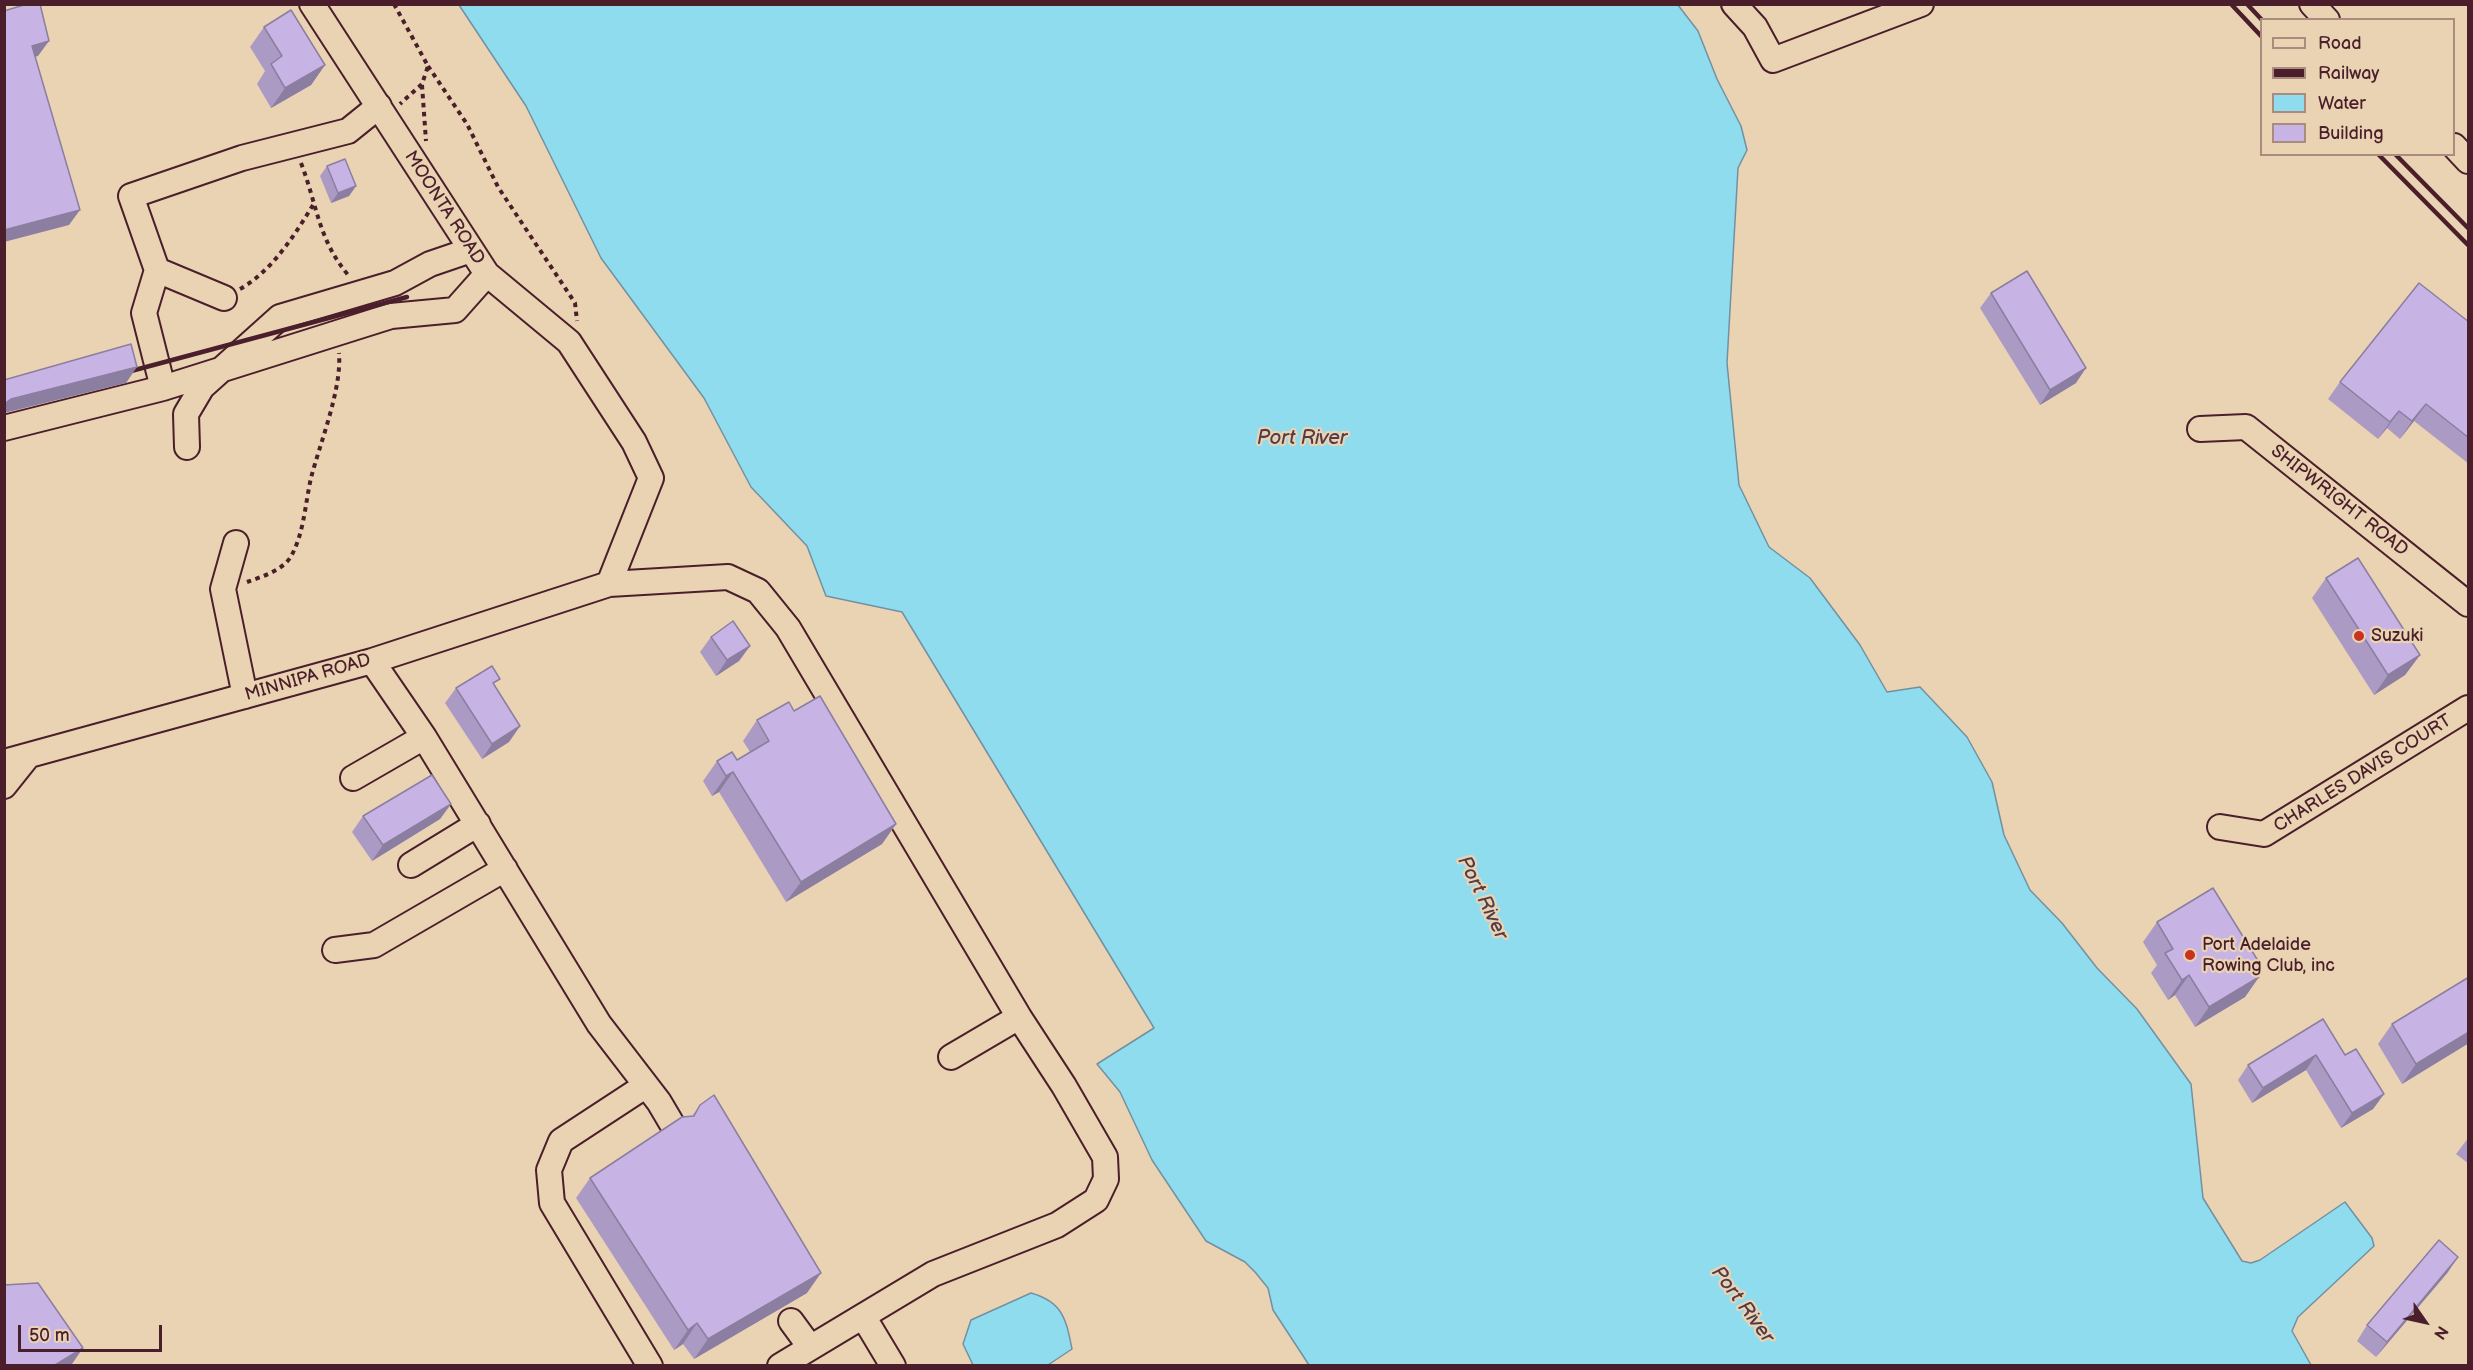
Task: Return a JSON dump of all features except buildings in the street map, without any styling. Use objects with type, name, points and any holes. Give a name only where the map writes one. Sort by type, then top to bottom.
[{"type":"street","name":"MOONTA ROAD","points":[[312,4],[487,274],[569,342],[634,442],[651,478],[609,584]]},
{"type":"street","points":[[1734,4],[1755,27],[1773,60],[1921,4]]},
{"type":"street","points":[[2312,4],[2325,18]]},
{"type":"street","points":[[163,388],[144,313],[157,270],[131,196],[242,158],[348,131],[382,110]]},
{"type":"street","points":[[2455,147],[2469,161]]},
{"type":"street","points":[[188,447],[186,414],[202,387],[280,317],[395,283],[430,264],[471,250]]},
{"type":"street","points":[[157,270],[224,298]]},
{"type":"street","points":[[4,428],[163,388],[226,366],[391,316],[455,310],[487,274]]},
{"type":"street","name":"SHIPWRIGHT ROAD","points":[[2200,429],[2246,428],[2469,604]]},
{"type":"street","points":[[236,543],[223,589],[245,696]]},
{"type":"street","name":"MINNIPA ROAD","points":[[4,762],[372,661],[609,584],[728,577],[758,591],[788,628],[1019,1017],[1064,1086],[1105,1157],[1106,1179],[1096,1200],[1057,1225],[933,1274],[780,1365]]},
{"type":"street","points":[[372,661],[424,737],[599,1024],[672,1124]]},
{"type":"street","name":"CHARLES DAVIS COURT","points":[[2220,827],[2264,834],[2469,708]]},
{"type":"street","points":[[353,778],[424,737]]},
{"type":"street","points":[[4,786],[28,756]]},
{"type":"street","points":[[411,865],[478,825]]},
{"type":"street","points":[[335,950],[374,945],[505,869]]},
{"type":"street","points":[[951,1057],[1019,1017]]},
{"type":"street","points":[[645,1086],[561,1141],[549,1170],[552,1203],[650,1365]]},
{"type":"street","points":[[863,1316],[893,1365]]},
{"type":"street","points":[[791,1321],[810,1347]]},
{"type":"path","points":[[394,4],[428,66],[461,115],[498,187],[575,303],[577,323],[569,342]]},
{"type":"path","points":[[426,180],[422,84],[428,66]]},
{"type":"path","points":[[382,110],[410,98],[422,84]]},
{"type":"path","points":[[294,145],[329,249],[362,291]]},
{"type":"path","points":[[224,298],[256,280],[299,228],[313,204]]},
{"type":"path","points":[[223,589],[266,576],[288,560],[297,545],[331,409],[340,361],[337,332]]},
{"type":"water","name":"Port River","points":[[459,5],[1678,5],[1698,31],[1717,79],[1741,126],[1747,150],[1738,168],[1727,363],[1739,485],[1769,547],[1810,578],[1860,645],[1887,692],[1920,687],[1967,737],[1992,782],[2004,835],[2030,890],[2062,923],[2097,968],[2137,1009],[2191,1084],[2203,1198],[2242,1261],[2251,1263],[2260,1260],[2345,1202],[2372,1238],[2374,1246],[2298,1317],[2292,1331],[2311,1365],[1309,1365],[1273,1310],[1268,1288],[1255,1272],[1245,1262],[1206,1241],[1152,1160],[1120,1092],[1097,1064],[1154,1028],[902,612],[826,596],[807,546],[751,487],[704,398],[601,258],[526,106]]},
{"type":"water","points":[[1031,1293],[1050,1301],[1061,1313],[1068,1329],[1072,1349],[1048,1365],[973,1365],[963,1344],[971,1320]]},
{"type":"railway","points":[[2231,4],[2260,35]]},
{"type":"railway","points":[[2247,4],[2260,18]]},
{"type":"railway","points":[[2380,156],[2468,245]]},
{"type":"railway","points":[[2397,156],[2468,228]]},
{"type":"railway","points":[[120,374],[407,297]]},
{"type":"place","name":"Suzuki","points":[[2359,636]]},
{"type":"place","name":"Port Adelaide Rowing Club, inc","points":[[2190,955]]}]
